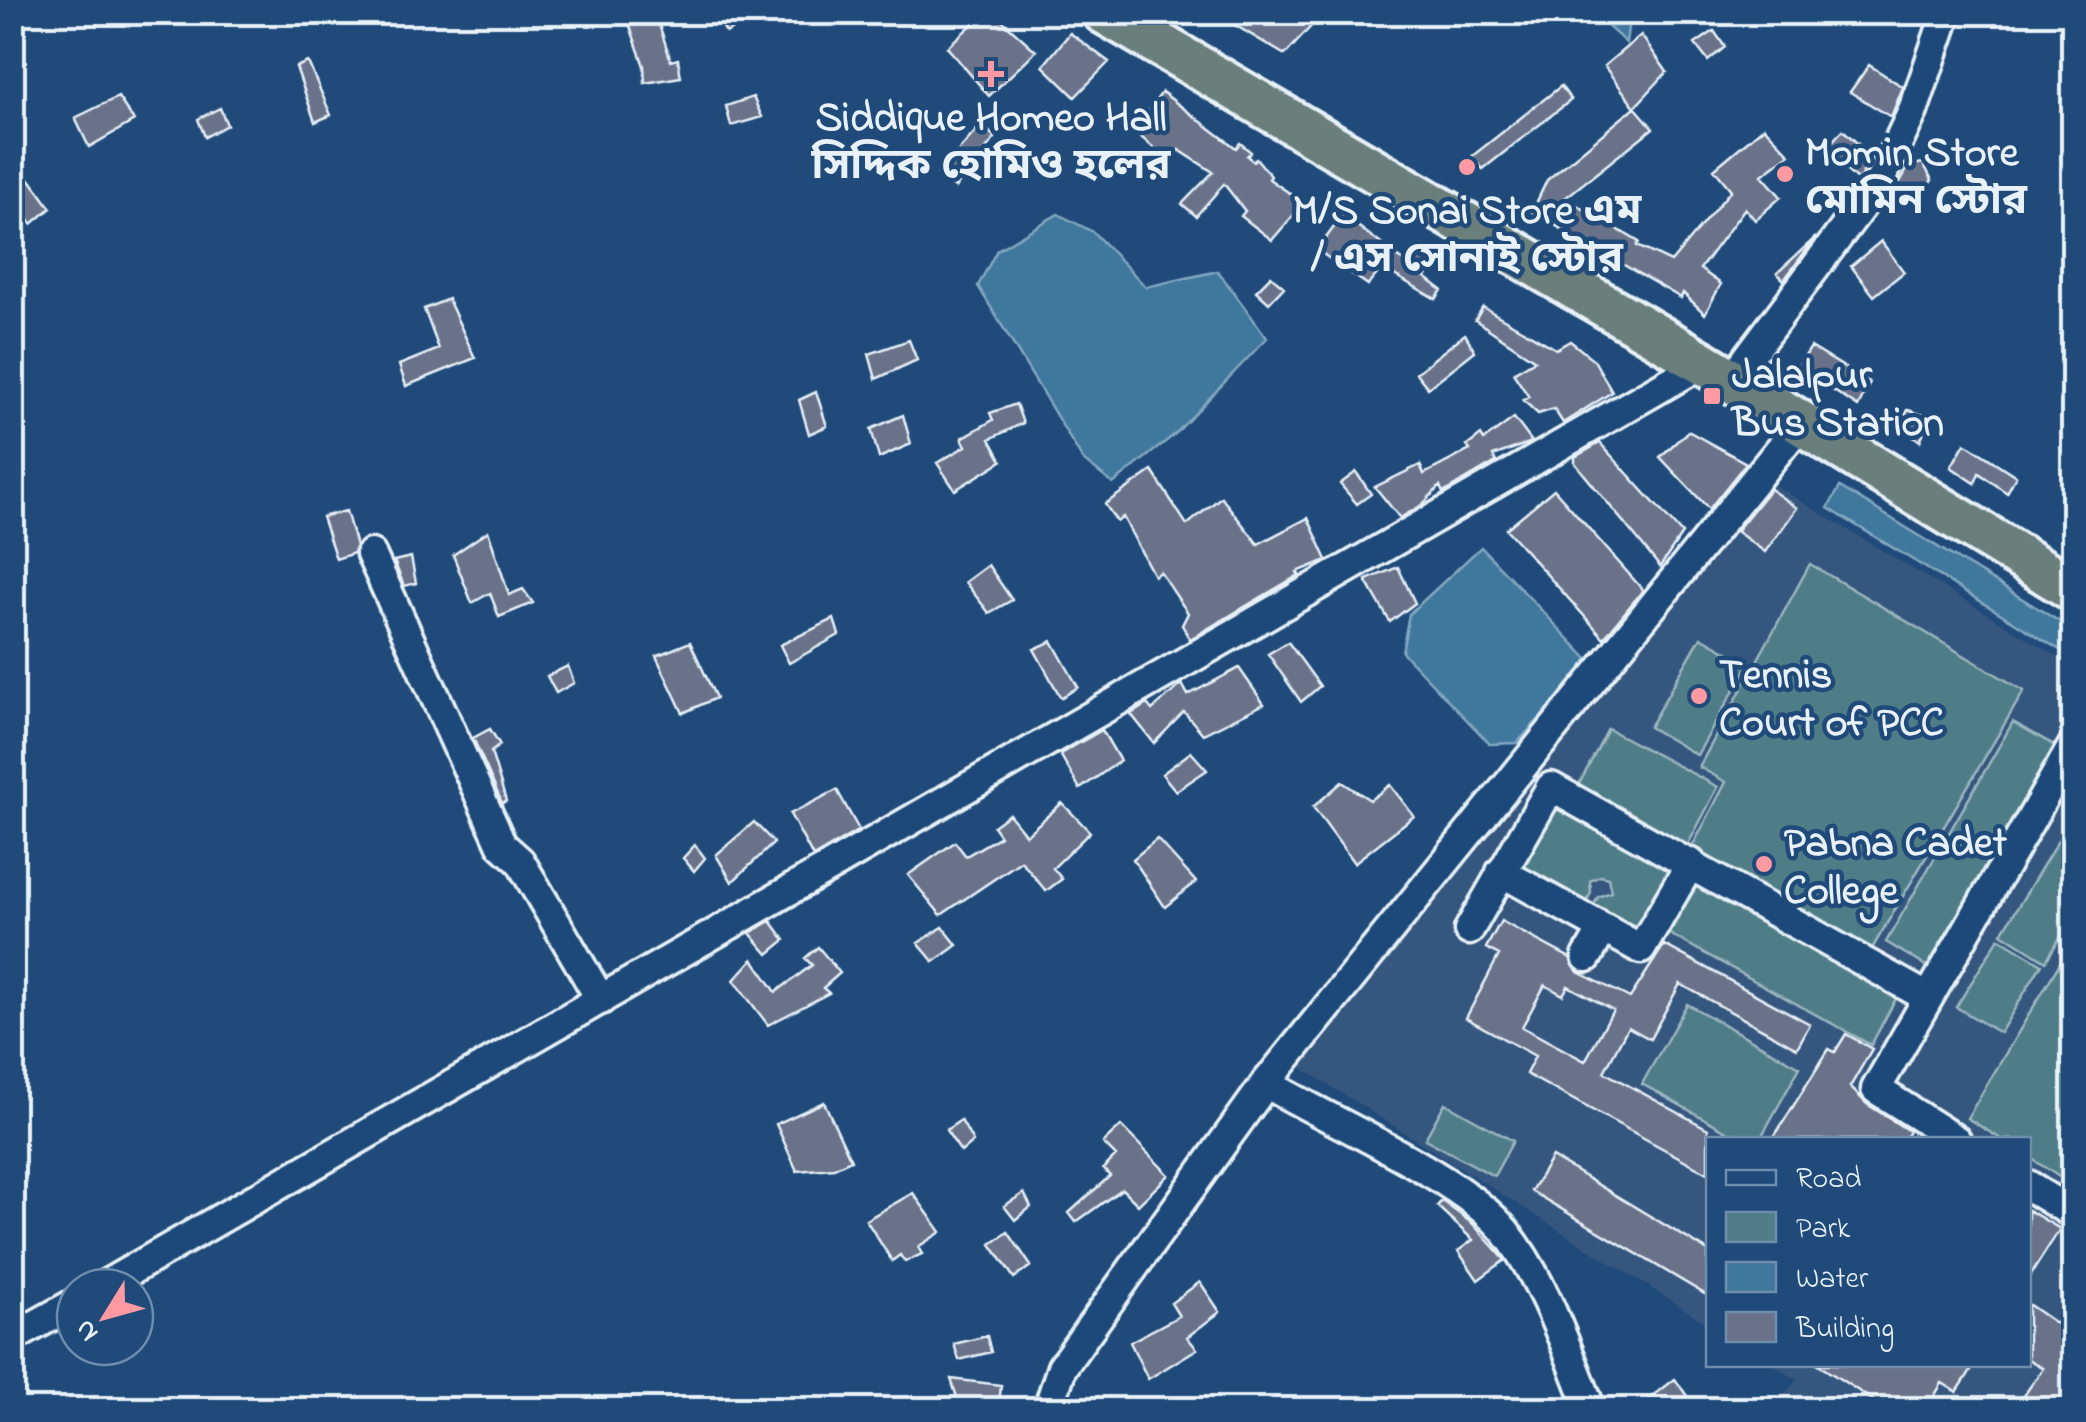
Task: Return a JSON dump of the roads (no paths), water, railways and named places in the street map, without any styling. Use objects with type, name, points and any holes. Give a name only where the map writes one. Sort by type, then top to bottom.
[{"type":"highway","points":[[1104,12],[1717,371],[2074,590]]},
{"type":"street","points":[[137,1267],[601,1000],[1717,371],[1836,246],[1880,181],[1906,129],[1947,12]]},
{"type":"street","points":[[1048,1410],[1062,1367],[1266,1083],[1801,423]]},
{"type":"street","points":[[371,554],[502,846],[520,861],[601,1000]]},
{"type":"street","points":[[1951,1137],[1876,1089],[1925,996],[2074,744]]},
{"type":"street","points":[[1469,930],[1551,787],[1925,996]]},
{"type":"street","points":[[1501,872],[1640,950],[1692,863]]},
{"type":"street","points":[[1588,957],[1603,928]]},
{"type":"street","points":[[1266,1083],[1468,1197],[1504,1229],[1530,1272],[1591,1410]]},
{"type":"street","points":[[2031,1188],[2074,1214]]},
{"type":"street","points":[[12,1338],[55,1313]]},
{"type":"water","points":[[1593,13],[1630,13],[1626,43]]},
{"type":"water","points":[[1058,214],[1093,232],[1146,287],[1218,271],[1267,338],[1175,434],[1113,484],[1083,460],[978,286],[997,250]]},
{"type":"water","points":[[1840,487],[2073,630],[2073,658],[1828,508]]},
{"type":"water","points":[[1481,547],[1591,662],[1517,743],[1490,744],[1402,652],[1409,614]]},
{"type":"place","name":"Siddique Homeo Hall সিদ্দিক হোমিও হলের","points":[[991,74]]},
{"type":"place","name":"M/S Sonai Store এম / এস সোনাই স্টোর","points":[[1467,167]]},
{"type":"place","name":"Momin Store মোমিন স্টোর","points":[[1785,174]]},
{"type":"place","name":"Jalalpur Bus Station","points":[[1712,396]]},
{"type":"place","name":"Tennis Court of PCC","points":[[1699,696]]},
{"type":"place","name":"Pabna Cadet College","points":[[1764,864]]}]
